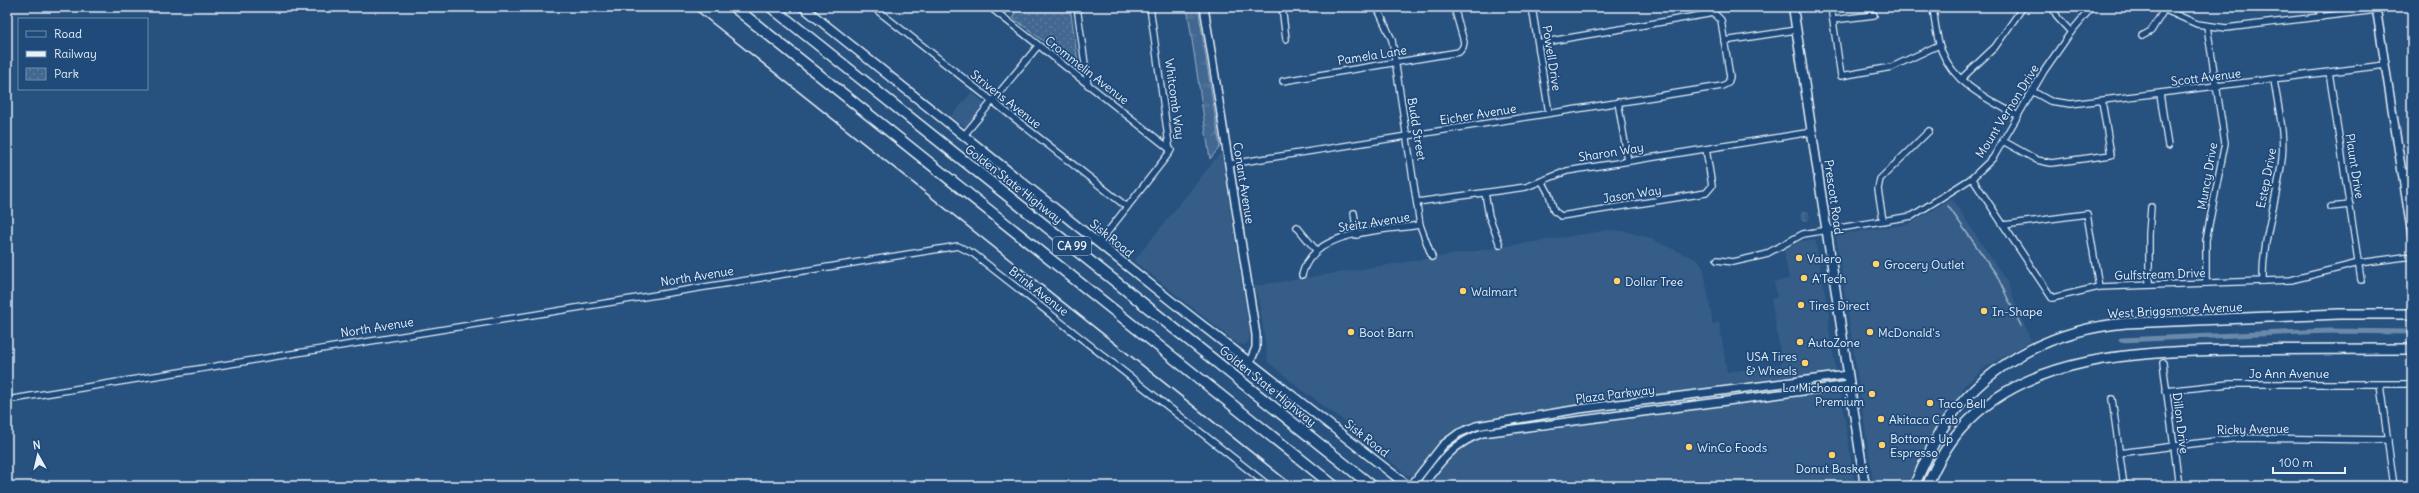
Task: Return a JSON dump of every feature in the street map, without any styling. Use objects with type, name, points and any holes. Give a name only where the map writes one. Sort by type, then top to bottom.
[{"type":"highway","name":"CA 99","points":[[734,7],[1334,486]]},
{"type":"highway","name":"Golden State Highway","points":[[771,7],[1372,486]]},
{"type":"main road","name":"Sisk Road","points":[[803,7],[1099,243],[1409,486]]},
{"type":"main road","name":"Prescott Road","points":[[1793,7],[1847,375],[1865,486]]},
{"type":"main road","name":"West Briggsmore Avenue","points":[[1914,486],[1938,437],[1964,400],[1996,370],[2038,346],[2075,332],[2126,323],[2339,314],[2412,314]]},
{"type":"main road","points":[[1928,486],[1938,462],[1953,438],[1989,403],[2030,380],[2090,361],[2127,355],[2182,351],[2412,350]]},
{"type":"main road","points":[[1908,486],[1921,458],[1938,437]]},
{"type":"street","name":"Strivens Avenue","points":[[872,7],[1127,207]]},
{"type":"street","points":[[992,9],[1014,7]]},
{"type":"street","points":[[1077,7],[1088,84]]},
{"type":"street","name":"Whitcomb Way","points":[[1099,243],[1171,150],[1150,7]]},
{"type":"street","name":"Conant Avenue","points":[[1204,7],[1256,335],[1256,348],[1250,362]]},
{"type":"street","points":[[1282,7],[1286,39]]},
{"type":"street","name":"Budd Street","points":[[1377,7],[1388,28],[1396,62],[1420,226],[1432,257]]},
{"type":"street","name":"Pamela Lane","points":[[1283,80],[1454,53],[1463,47],[1461,27],[1454,7]]},
{"type":"street","name":"Powell Drive","points":[[1532,7],[1539,43],[1549,114]]},
{"type":"street","points":[[1832,7],[1841,76],[1888,68],[1939,45]]},
{"type":"street","points":[[1933,7],[1939,45],[1946,60],[1972,90],[2018,116]]},
{"type":"street","points":[[1961,79],[1995,47],[2023,7]]},
{"type":"street","points":[[2052,7],[2058,18],[2071,32]]},
{"type":"street","name":"Mount Vernon Drive","points":[[1718,260],[1733,262],[1764,255],[1795,237],[1826,230],[1903,218],[1920,212],[1972,178],[1988,164],[2032,91],[2071,32],[2092,7]]},
{"type":"street","points":[[2319,7],[2321,17]]},
{"type":"street","name":"Crommelin Avenue","points":[[992,9],[1171,150]]},
{"type":"street","points":[[2142,36],[2152,31],[2161,9],[2184,20],[2207,26],[2240,28],[2377,9],[2412,236]]},
{"type":"street","points":[[1539,43],[1709,13],[1717,15],[1721,20],[1724,41],[1796,30]]},
{"type":"street","points":[[1833,20],[1874,15]]},
{"type":"street","name":"Muncy Drive","points":[[2206,283],[2206,240],[2225,144],[2207,26]]},
{"type":"street","name":"Eicher Avenue","points":[[1230,164],[1722,86],[1728,83],[1730,72],[1724,41]]},
{"type":"street","points":[[964,134],[1038,46]]},
{"type":"street","name":"Scott Avenue","points":[[2032,91],[2050,101],[2064,104],[2160,94],[2385,65]]},
{"type":"street","name":"Plaunt Drive","points":[[2329,72],[2361,280]]},
{"type":"street","name":"Estep Drive","points":[[2262,281],[2264,244],[2282,160],[2283,141],[2274,80]]},
{"type":"street","points":[[2160,94],[2168,146]]},
{"type":"street","points":[[2003,141],[2037,160],[2052,163],[2111,155],[2102,101]]},
{"type":"street","points":[[1618,102],[1628,161]]},
{"type":"street","points":[[1884,221],[1878,189],[1880,179],[1929,131]]},
{"type":"street","name":"Sharon Way","points":[[1417,202],[1526,187],[1567,170],[1812,132]]},
{"type":"street","name":"Jason Way","points":[[1542,181],[1556,214],[1563,216],[1706,193],[1710,190],[1711,181],[1706,149]]},
{"type":"street","points":[[2402,173],[2412,171]]},
{"type":"street","name":"Gulfstream Drive","points":[[1972,178],[2052,298],[2099,287],[2303,278],[2359,263],[2412,256]]},
{"type":"street","points":[[1485,193],[1489,216],[1500,245]]},
{"type":"street","points":[[2330,207],[2350,205]]},
{"type":"street","points":[[2150,284],[2149,234],[2151,207]]},
{"type":"street","points":[[1354,213],[1357,235]]},
{"type":"street","points":[[2004,225],[2088,214],[2099,287]]},
{"type":"street","points":[[1297,226],[1316,250]]},
{"type":"street","name":"Steitz Avenue","points":[[1302,275],[1307,261],[1316,250],[1331,240],[1420,226]]},
{"type":"street","name":"Brink Avenue","points":[[752,278],[942,248],[964,248],[1269,486]]},
{"type":"street","name":"North Avenue","points":[[7,400],[752,278]]},
{"type":"street","name":"Dillon Drive","points":[[2163,363],[2179,486]]},
{"type":"street","name":"Plaza Parkway","points":[[1409,486],[1443,445],[1459,433],[1476,426],[1579,410],[1847,375]]},
{"type":"street","name":"Jo Ann Avenue","points":[[2166,391],[2229,384],[2412,384]]},
{"type":"street","name":"Plaza Parkway","points":[[1422,486],[1443,459],[1457,446],[1483,433],[1849,385]]},
{"type":"street","points":[[2380,385],[2394,486]]},
{"type":"street","points":[[2112,399],[2124,486]]},
{"type":"street","name":"Ricky Avenue","points":[[2119,453],[2239,438],[2388,440]]},
{"type":"shaded area","points":[[972,92],[984,104],[967,126],[964,126],[951,116]]},
{"type":"shaded area","points":[[1221,152],[1250,336],[1245,345],[1238,344],[1134,261]]},
{"type":"shaded area","points":[[1952,199],[2007,282],[2031,341],[1987,366],[1964,386],[1959,397],[1939,421],[1929,438],[1907,485],[1876,486],[1873,481],[1836,235],[1909,224]]},
{"type":"shaded area","points":[[1803,211],[1807,211],[1810,216],[1807,221],[1803,221],[1800,218],[1800,214]]},
{"type":"shaded area","points":[[1609,230],[1624,231],[1647,237],[1699,261],[1704,270],[1713,325],[1719,321],[1727,372],[1782,364],[1771,299],[1777,297],[1774,282],[1789,279],[1784,251],[1798,242],[1815,239],[1829,314],[1829,331],[1836,369],[1834,373],[1714,388],[1712,390],[1637,398],[1634,401],[1516,414],[1510,417],[1469,422],[1468,425],[1442,441],[1413,475],[1408,476],[1338,416],[1321,405],[1312,396],[1308,395],[1268,362],[1260,305],[1254,286]]},
{"type":"shaded area","points":[[1836,391],[1841,393],[1855,486],[1426,486],[1454,452],[1472,441],[1492,436],[1525,431],[1532,433],[1558,429],[1565,426]]},
{"type":"green space","points":[[1043,7],[1070,7],[1078,62],[1075,65],[1013,18],[1015,12]]},
{"type":"green space","points":[[1187,7],[1198,7],[1220,147],[1210,159]]},
{"type":"waterway","points":[[1948,206],[1996,274],[2021,326]]},
{"type":"waterway","points":[[2121,340],[2328,331],[2412,332]]},
{"type":"railway","points":[[692,7],[1294,486]]},
{"type":"place","name":"Valero","points":[[1799,258]]},
{"type":"place","name":"Grocery Outlet","points":[[1876,264]]},
{"type":"place","name":"A'Tech","points":[[1804,278]]},
{"type":"place","name":"Dollar Tree","points":[[1617,281]]},
{"type":"place","name":"Walmart","points":[[1463,291]]},
{"type":"place","name":"Tires Direct","points":[[1801,305]]},
{"type":"place","name":"In-Shape","points":[[1984,311]]},
{"type":"place","name":"Boot Barn","points":[[1351,332]]},
{"type":"place","name":"McDonald's","points":[[1870,332]]},
{"type":"place","name":"AutoZone","points":[[1800,342]]},
{"type":"place","name":"USA Tires & Wheels","points":[[1805,363]]},
{"type":"place","name":"La Michoacana Premium","points":[[1872,394]]},
{"type":"place","name":"Taco Bell","points":[[1930,403]]},
{"type":"place","name":"Akitaca Crab","points":[[1881,419]]},
{"type":"place","name":"Bottoms Up Espresso","points":[[1882,445]]},
{"type":"place","name":"WinCo Foods","points":[[1689,447]]},
{"type":"place","name":"Donut Basket","points":[[1832,455]]}]
